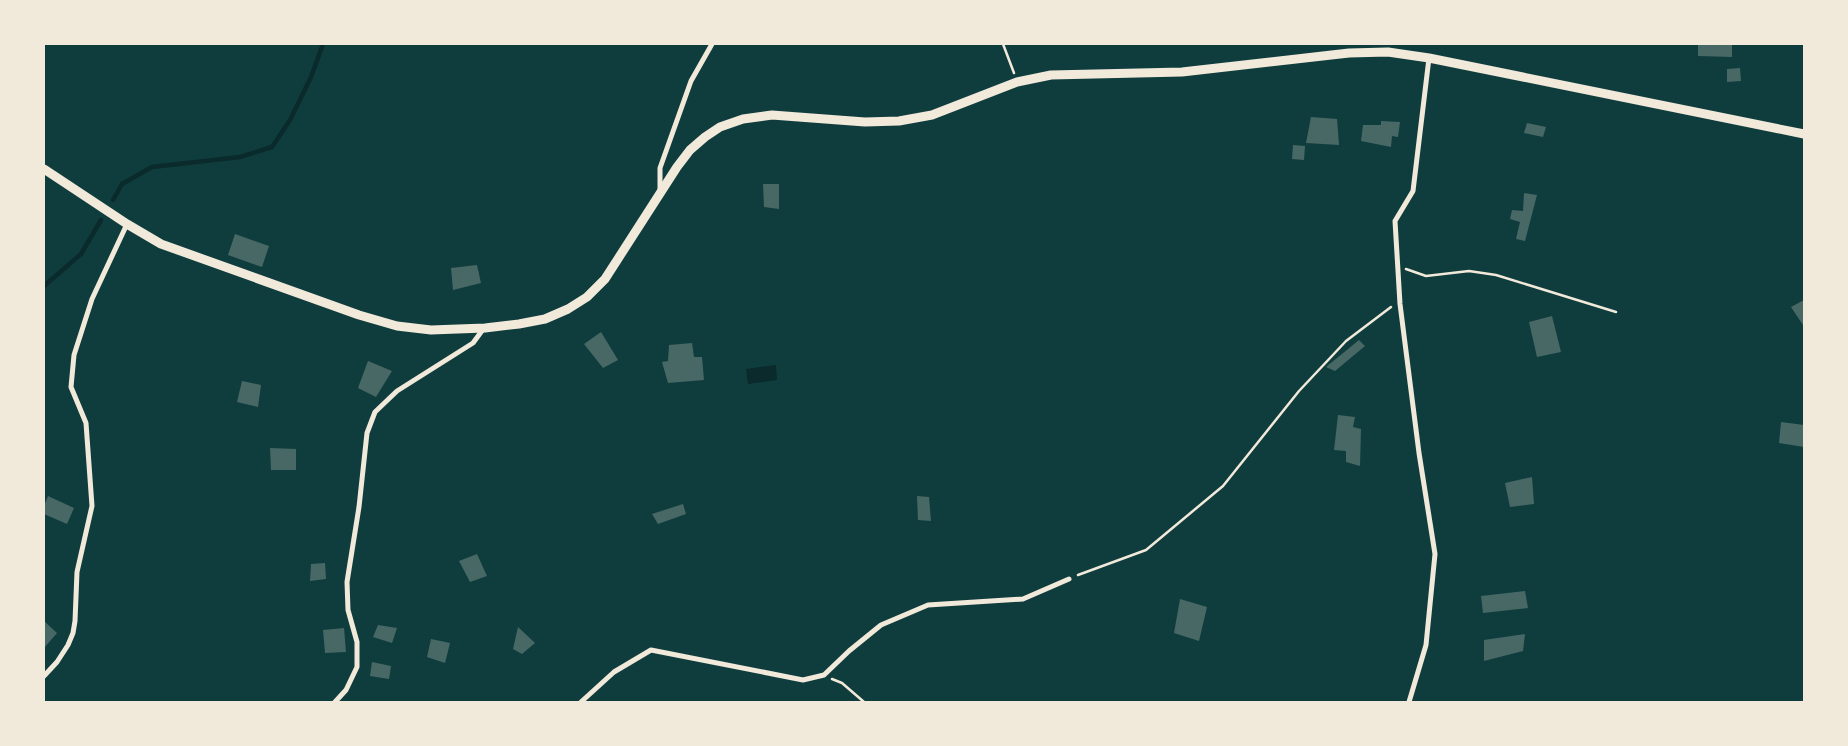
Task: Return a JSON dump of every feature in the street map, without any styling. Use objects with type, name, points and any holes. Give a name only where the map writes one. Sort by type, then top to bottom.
[{"type":"street","points":[[660,193],[658,179],[660,168],[691,81],[712,44]]},
{"type":"street","points":[[44,169],[127,224],[161,244],[359,315],[397,326],[431,330],[485,328],[545,319],[568,309],[587,297],[605,279],[686,156],[705,137],[720,128],[743,119],[772,115],[865,122],[899,121],[932,115],[1017,82],[1051,75],[1182,72],[1349,54],[1388,52],[1429,58],[1804,134]]},
{"type":"street","points":[[1409,702],[1426,645],[1435,554],[1419,453],[1400,300],[1395,221],[1412,191],[1429,58]]},
{"type":"street","points":[[44,676],[57,662],[68,645],[72,633],[75,621],[77,572],[92,506],[86,423],[71,387],[74,355],[92,299],[127,224]]},
{"type":"street","points":[[335,702],[346,690],[357,667],[357,642],[348,610],[347,582],[359,507],[367,433],[372,419],[375,412],[397,391],[473,343],[485,328]]},
{"type":"street","points":[[581,702],[614,672],[651,650],[803,680],[824,676],[849,651],[881,625],[928,605],[1023,599],[1069,579]]},
{"type":"path","points":[[1003,44],[1017,82]]},
{"type":"path","points":[[1398,267],[1426,276],[1469,270],[1496,275],[1616,312]]},
{"type":"path","points":[[1069,579],[1146,550],[1223,486],[1299,391],[1346,341],[1400,300]]},
{"type":"path","points":[[824,676],[842,683],[864,702]]},
{"type":"water","points":[[776,365],[777,380],[748,384],[746,369]]},
{"type":"building","points":[[1698,44],[1732,44],[1732,57],[1698,56]]},
{"type":"building","points":[[1740,68],[1741,81],[1727,82],[1727,69]]},
{"type":"building","points":[[1311,117],[1337,119],[1339,145],[1306,143]]},
{"type":"building","points":[[1381,121],[1400,122],[1398,137],[1392,136],[1391,147],[1361,141],[1363,125],[1381,125]]},
{"type":"building","points":[[1527,123],[1546,127],[1543,137],[1524,133]]},
{"type":"building","points":[[1293,145],[1305,146],[1304,160],[1292,159]]},
{"type":"building","points":[[763,184],[779,184],[779,209],[764,207]]},
{"type":"building","points":[[1524,193],[1537,195],[1525,241],[1516,239],[1520,222],[1510,219],[1512,210],[1523,211]]},
{"type":"building","points":[[235,234],[269,246],[262,267],[228,255]]},
{"type":"building","points":[[477,265],[481,283],[453,290],[451,268]]},
{"type":"building","points":[[1804,300],[1804,324],[1803,325],[1791,307]]},
{"type":"building","points":[[1552,316],[1561,352],[1537,357],[1529,322]]},
{"type":"building","points":[[601,332],[618,360],[603,368],[584,344]]},
{"type":"building","points":[[1359,340],[1365,346],[1335,371],[1326,367]]},
{"type":"building","points":[[692,343],[694,357],[702,357],[704,380],[668,383],[662,362],[668,361],[669,345]]},
{"type":"building","points":[[368,361],[392,371],[376,397],[358,388]]},
{"type":"building","points":[[242,381],[261,385],[258,407],[237,402]]},
{"type":"building","points":[[1338,415],[1355,417],[1353,427],[1361,429],[1360,466],[1346,462],[1346,451],[1334,450]]},
{"type":"building","points":[[1781,422],[1804,425],[1804,447],[1779,443]]},
{"type":"building","points":[[270,448],[296,449],[296,470],[271,470]]},
{"type":"building","points":[[1532,477],[1534,504],[1510,507],[1505,483]]},
{"type":"building","points":[[48,496],[74,508],[67,524],[44,514],[44,506]]},
{"type":"building","points":[[917,496],[929,497],[931,521],[918,520]]},
{"type":"building","points":[[683,504],[686,514],[658,524],[652,514]]},
{"type":"building","points":[[477,554],[487,576],[470,582],[459,561]]},
{"type":"building","points":[[325,563],[326,579],[310,581],[311,564]]},
{"type":"building","points":[[1525,591],[1528,608],[1483,613],[1481,596]]},
{"type":"building","points":[[1180,599],[1207,607],[1199,641],[1174,633]]},
{"type":"building","points":[[44,621],[57,633],[44,648]]},
{"type":"building","points":[[378,625],[397,628],[392,643],[373,637]]},
{"type":"building","points":[[518,627],[535,643],[522,654],[513,649]]},
{"type":"building","points":[[344,628],[346,652],[325,653],[323,630]]},
{"type":"building","points":[[1525,634],[1523,651],[1484,661],[1484,640]]},
{"type":"building","points":[[431,639],[450,643],[445,663],[427,657]]},
{"type":"building","points":[[372,662],[391,666],[389,679],[370,676]]},
{"type":"waterway","points":[[113,200],[122,184],[152,167],[240,157],[272,147],[290,120],[311,77],[323,44]]},
{"type":"waterway","points":[[44,286],[81,254],[101,220]]}]
